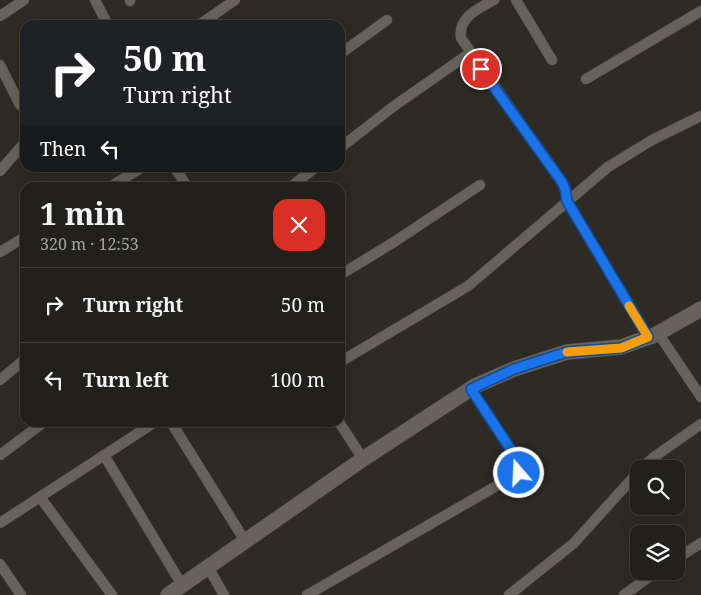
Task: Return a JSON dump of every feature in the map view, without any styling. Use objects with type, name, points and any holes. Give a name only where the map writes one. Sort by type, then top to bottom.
[{"type":"street","points":[[0,16],[24,0]]},
{"type":"street","points":[[95,0],[105,20]]},
{"type":"street","points":[[206,20],[235,0]]},
{"type":"street","points":[[494,0],[468,16],[462,23],[460,30],[461,38],[562,182],[567,201],[653,335],[701,396]]},
{"type":"street","points":[[516,0],[552,60]]},
{"type":"street","points":[[586,79],[701,11]]},
{"type":"street","points":[[345,50],[387,20]]},
{"type":"street","points":[[345,144],[394,106],[470,53]]},
{"type":"street","points":[[0,65],[20,106]]},
{"type":"street","points":[[345,359],[468,286],[608,167],[652,140],[701,116]]},
{"type":"street","points":[[0,171],[20,148]]},
{"type":"street","points":[[118,182],[134,172]]},
{"type":"street","points":[[297,182],[310,172]]},
{"type":"street","points":[[345,272],[480,185]]},
{"type":"street","points":[[0,252],[20,240]]},
{"type":"street","points":[[168,595],[363,459],[471,389],[514,369],[567,352],[621,348],[653,335],[701,309]]},
{"type":"street","points":[[0,380],[20,363]]},
{"type":"street","points":[[307,595],[519,473],[522,469],[521,465],[471,389]]},
{"type":"street","points":[[651,460],[701,424]]},
{"type":"street","points":[[0,456],[38,427]]},
{"type":"street","points":[[0,523],[148,427]]},
{"type":"street","points":[[174,427],[245,541]]},
{"type":"street","points":[[342,427],[363,459]]},
{"type":"street","points":[[104,456],[182,585]]},
{"type":"street","points":[[509,595],[574,542],[630,481]]},
{"type":"street","points":[[40,497],[112,595]]},
{"type":"street","points":[[685,553],[701,543]]},
{"type":"street","points":[[0,564],[21,595]]},
{"type":"street","points":[[208,568],[224,595]]},
{"type":"street","points":[[624,595],[645,580]]},
{"type":"slow traffic","points":[[567,352],[621,348],[648,337],[629,306]]},
{"type":"route","points":[[481,69],[562,182],[567,201],[648,337],[621,348],[567,352],[514,369],[471,389],[521,465],[522,469],[519,473]]}]
